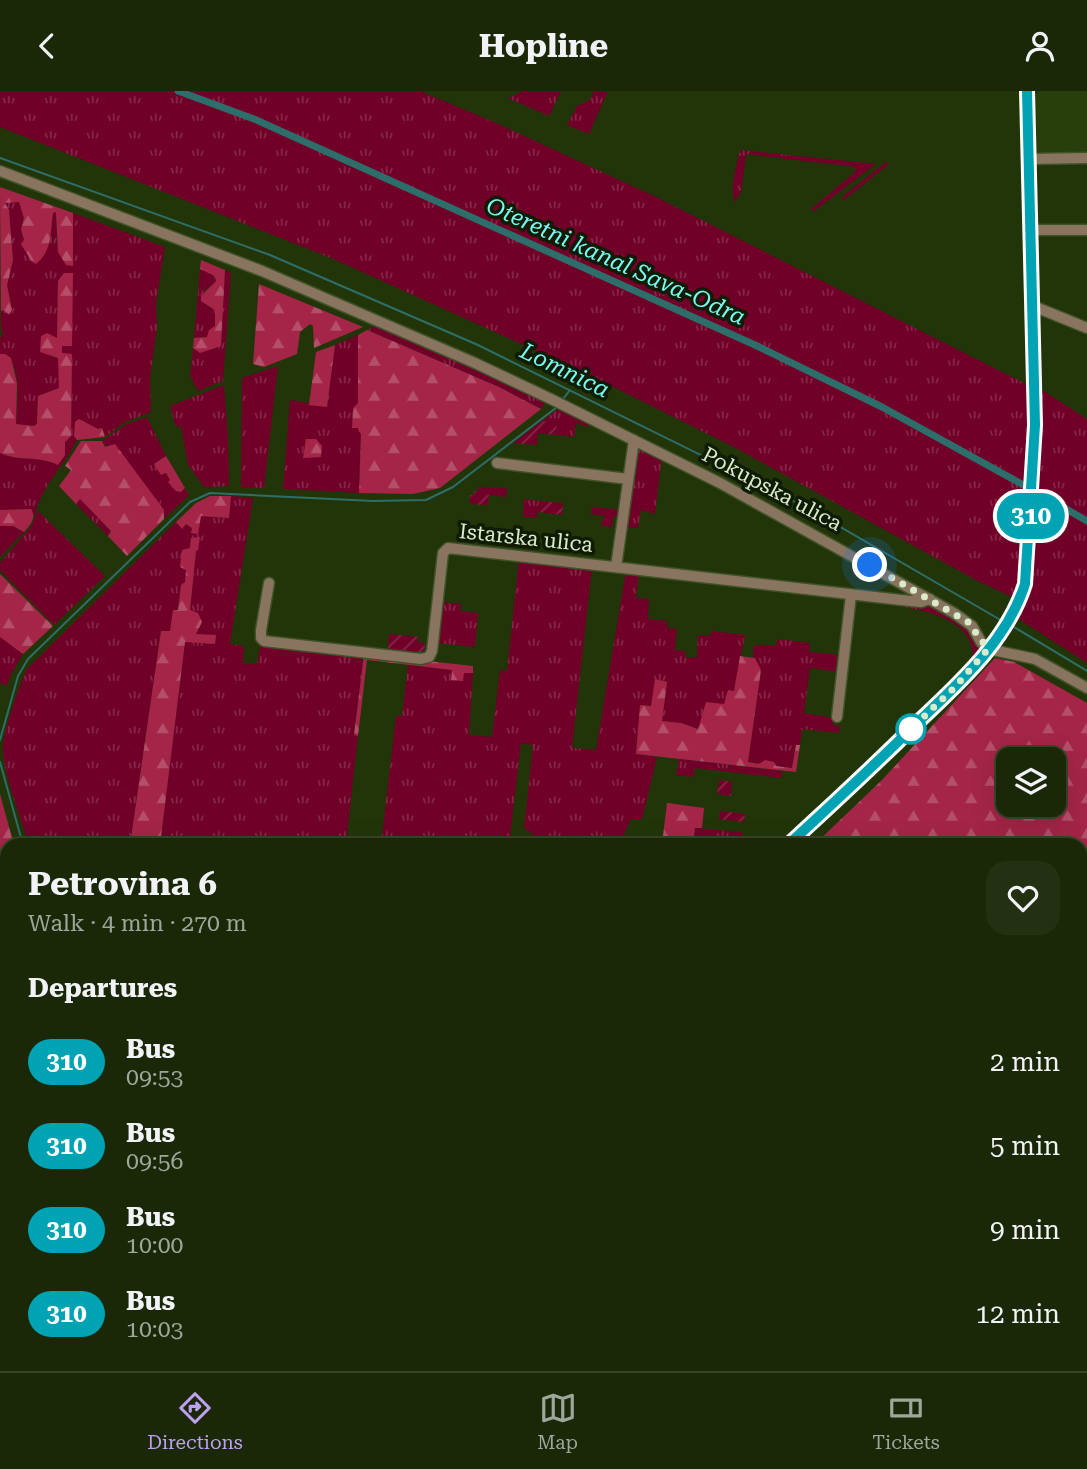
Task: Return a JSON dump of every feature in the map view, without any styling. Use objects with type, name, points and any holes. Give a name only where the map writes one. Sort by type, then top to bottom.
[{"type":"street","points":[[796,838],[955,687],[1001,631],[1025,584],[1035,425],[1027,91]]},
{"type":"street","points":[[1030,159],[1087,158]]},
{"type":"street","name":"Pokupska ulica","points":[[0,171],[262,271],[451,352],[553,400],[733,489],[930,599],[968,622],[988,649]]},
{"type":"street","points":[[1031,230],[1087,230]]},
{"type":"street","points":[[1033,306],[1087,328]]},
{"type":"street","points":[[616,568],[634,440]]},
{"type":"street","points":[[497,463],[628,478]]},
{"type":"street","name":"Istarska ulica","points":[[269,583],[261,631],[264,641],[426,659],[432,651],[445,550],[453,548],[852,595],[915,601],[930,599]]},
{"type":"street","points":[[837,717],[852,595]]},
{"type":"street","points":[[988,649],[1035,659],[1087,688]]},
{"type":"shaded area","points":[[1040,91],[1087,91],[1087,152],[1044,154],[1035,151],[1033,97]]},
{"type":"green space","points":[[0,91],[420,91],[656,197],[1030,386],[1021,580],[1014,598],[976,580],[734,447],[579,370],[331,258],[0,127]]},
{"type":"green space","points":[[523,91],[561,91],[549,116],[508,98]]},
{"type":"green space","points":[[594,91],[608,91],[589,134],[567,125],[577,106],[590,100]]},
{"type":"green space","points":[[740,150],[876,164],[814,211],[811,209],[854,173],[856,167],[746,154],[741,192],[735,202],[733,183]]},
{"type":"green space","points":[[886,162],[889,164],[844,200],[842,197]]},
{"type":"green space","points":[[0,187],[73,213],[73,266],[66,265],[58,252],[56,212],[53,213],[48,247],[36,264],[21,244],[24,240],[21,229],[24,218],[19,202],[5,203],[9,210],[13,260],[7,285],[12,310],[9,315],[4,310],[1,311],[1,316]]},
{"type":"green space","points":[[19,202],[24,218],[21,229],[24,240],[42,257],[50,241],[53,212],[56,212],[57,245],[73,265],[73,213],[165,247],[156,303],[157,327],[150,378],[151,412],[125,422],[105,437],[102,428],[98,429],[82,421],[74,436],[77,440],[47,487],[34,517],[31,509],[0,510],[0,453],[58,465],[65,442],[71,436],[72,355],[62,354],[62,346],[72,346],[58,281],[57,338],[52,337],[51,357],[59,358],[59,388],[38,396],[37,424],[16,424],[17,377],[11,360],[5,354],[0,354],[0,338],[3,335],[1,311],[11,304],[7,285],[13,260],[9,210],[5,203]]},
{"type":"green space","points":[[201,260],[225,270],[221,346],[200,353],[193,348],[194,338],[207,337],[209,330],[215,326],[215,310],[201,301],[201,296],[216,281],[215,276],[200,269]]},
{"type":"green space","points":[[200,269],[215,276],[216,282],[204,291],[208,306],[215,310],[215,326],[207,337],[194,338]]},
{"type":"green space","points":[[225,270],[231,273],[223,381],[198,391],[190,376],[193,348],[200,352],[221,346]]},
{"type":"green space","points":[[64,273],[73,273],[72,346],[62,346],[62,353],[72,354],[71,436],[65,442],[65,455],[58,465],[0,453],[0,354],[11,358],[17,383],[16,424],[34,426],[37,424],[38,396],[59,388],[58,358],[40,352],[41,336],[47,333],[57,338],[58,281]]},
{"type":"green space","points":[[259,284],[363,327],[314,348],[313,326],[310,324],[300,332],[297,354],[264,367],[253,364]]},
{"type":"green space","points":[[378,325],[546,401],[541,409],[499,387],[367,330]]},
{"type":"green space","points":[[367,330],[499,387],[541,409],[440,488],[413,494],[359,493],[361,433],[358,428],[352,428],[353,408],[358,403],[358,335]]},
{"type":"green space","points":[[358,335],[358,403],[353,428],[359,428],[361,432],[359,493],[283,489],[290,400],[327,406],[335,345]]},
{"type":"green space","points":[[335,345],[327,407],[309,405],[316,352]]},
{"type":"green space","points":[[278,366],[264,488],[241,487],[242,378]]},
{"type":"green space","points":[[224,385],[229,486],[204,487],[188,465],[181,426],[176,427],[170,406]]},
{"type":"green space","points":[[1039,388],[1087,419],[1087,663],[1014,616],[1025,600],[1031,580]]},
{"type":"green space","points":[[561,407],[590,421],[587,427],[576,423],[574,437],[556,435],[557,422],[542,421]]},
{"type":"green space","points":[[147,417],[166,456],[154,464],[181,492],[185,488],[189,495],[164,519],[165,515],[102,441],[127,424]]},
{"type":"green space","points":[[79,419],[98,429],[102,428],[105,437],[77,440],[74,436],[75,422]]},
{"type":"green space","points":[[542,421],[557,422],[556,435],[538,433],[537,445],[513,443]]},
{"type":"green space","points":[[306,439],[316,439],[322,446],[321,457],[303,458]]},
{"type":"green space","points":[[81,441],[102,441],[105,447],[115,444],[164,510],[164,519],[127,556],[108,536],[111,531],[80,499],[76,504],[59,486],[71,470],[65,466]]},
{"type":"green space","points":[[638,446],[662,456],[655,514],[641,510],[638,528],[623,527]]},
{"type":"green space","points":[[166,456],[185,488],[181,492],[176,491],[168,482],[170,480],[166,473],[161,475],[154,464]]},
{"type":"green space","points":[[478,487],[507,488],[506,497],[478,494]]},
{"type":"green space","points":[[474,491],[489,495],[488,505],[470,504],[470,495],[474,495]]},
{"type":"green space","points":[[210,496],[231,496],[229,518],[201,516],[198,534],[191,533],[192,528],[186,524],[182,529],[176,522],[196,503]]},
{"type":"green space","points":[[231,496],[253,498],[230,644],[244,646],[243,663],[257,664],[261,642],[364,654],[354,735],[358,736],[347,838],[161,838],[185,641],[215,644],[216,636],[196,634],[202,622],[190,610],[196,550],[190,548],[185,583],[181,585],[178,610],[173,610],[171,631],[161,631],[131,838],[27,838],[9,781],[3,747],[12,708],[27,669],[176,522],[182,529],[186,524],[192,528],[201,516],[229,518]]},
{"type":"green space","points":[[80,498],[111,532],[108,536],[76,504]]},
{"type":"green space","points":[[524,499],[539,501],[537,518],[523,517]]},
{"type":"green space","points":[[539,501],[563,503],[562,515],[538,512]]},
{"type":"green space","points":[[592,507],[621,510],[620,517],[613,517],[612,527],[600,525],[605,516],[591,514]]},
{"type":"green space","points":[[31,509],[33,518],[24,532],[13,526],[0,526],[0,510]]},
{"type":"green space","points":[[38,511],[105,576],[54,625],[0,570],[0,563],[31,527]]},
{"type":"green space","points":[[0,526],[12,526],[24,532],[0,557]]},
{"type":"green space","points":[[200,537],[190,610],[198,613],[202,622],[196,634],[216,635],[215,644],[185,642],[161,838],[131,838],[161,631],[170,631],[173,610],[178,610],[186,570],[180,567],[182,550],[190,548],[191,538]]},
{"type":"green space","points":[[519,559],[592,567],[572,748],[596,750],[626,571],[639,572],[636,598],[649,599],[648,619],[667,621],[667,628],[677,629],[675,650],[685,651],[685,657],[697,657],[698,635],[710,636],[711,631],[745,635],[734,691],[725,704],[699,729],[662,721],[667,682],[651,706],[641,705],[636,754],[657,757],[642,819],[631,819],[622,838],[538,838],[524,828],[533,745],[521,743],[510,838],[382,838],[396,716],[402,716],[408,665],[453,670],[452,680],[464,672],[473,673],[469,735],[492,737],[500,670],[507,671]]},
{"type":"green space","points":[[0,574],[53,626],[23,654],[0,637]]},
{"type":"green space","points":[[856,597],[932,604],[970,628],[982,652],[967,669],[963,668],[973,655],[969,639],[959,627],[926,612],[855,601]]},
{"type":"green space","points":[[439,602],[461,604],[460,611],[478,613],[475,647],[436,643]]},
{"type":"green space","points":[[389,634],[418,637],[418,642],[425,643],[424,653],[388,649]]},
{"type":"green space","points":[[0,637],[23,654],[7,686],[0,683]]},
{"type":"green space","points":[[777,639],[810,643],[809,652],[842,655],[840,672],[810,668],[804,713],[834,718],[833,725],[840,726],[839,733],[802,729],[792,768],[748,762],[761,670],[753,657],[754,645],[776,646]]},
{"type":"green space","points":[[364,654],[473,666],[473,673],[464,673],[463,681],[451,680],[452,670],[367,660],[358,736],[354,735]]},
{"type":"green space","points":[[740,656],[755,658],[761,670],[748,762],[759,764],[765,760],[774,762],[776,766],[792,768],[796,745],[800,745],[796,772],[636,754],[640,705],[651,706],[655,679],[667,682],[662,721],[681,723],[698,729],[706,702],[724,704],[728,690],[734,691]]},
{"type":"green space","points":[[995,658],[1014,662],[1087,703],[1087,838],[821,838],[882,780]]},
{"type":"green space","points":[[679,759],[782,771],[781,778],[695,768],[693,777],[676,775]]},
{"type":"green space","points":[[719,780],[732,782],[731,796],[717,794]]},
{"type":"green space","points":[[0,794],[12,838],[0,838]]},
{"type":"green space","points":[[667,803],[704,808],[702,828],[695,828],[694,838],[663,838]]},
{"type":"green space","points":[[720,811],[745,814],[744,822],[719,819]]},
{"type":"green space","points":[[695,828],[742,832],[742,838],[694,838]]},
{"type":"waterway","name":"Oteretni kanal Sava-Odra","points":[[178,91],[254,119],[755,345],[882,407],[1027,487]]},
{"type":"waterway","name":"Lomnica","points":[[0,158],[270,255],[478,345],[806,507],[1004,622]]},
{"type":"waterway","points":[[563,399],[570,390]]},
{"type":"waterway","points":[[0,740],[18,676],[28,659],[190,502],[210,493],[373,501],[426,500],[453,487],[557,407]]},
{"type":"waterway","name":"Oteretni kanal Sava-Odra","points":[[1035,491],[1087,521]]},
{"type":"waterway","name":"Lomnica","points":[[1009,624],[1087,671]]},
{"type":"waterway","points":[[0,762],[21,838]]},
{"type":"bus line","name":"310","points":[[796,838],[867,773],[971,670],[1001,631],[1018,603],[1025,584],[1035,425],[1027,91]]},
{"type":"route","points":[[870,565],[968,622],[988,649],[955,687],[911,729]]}]
